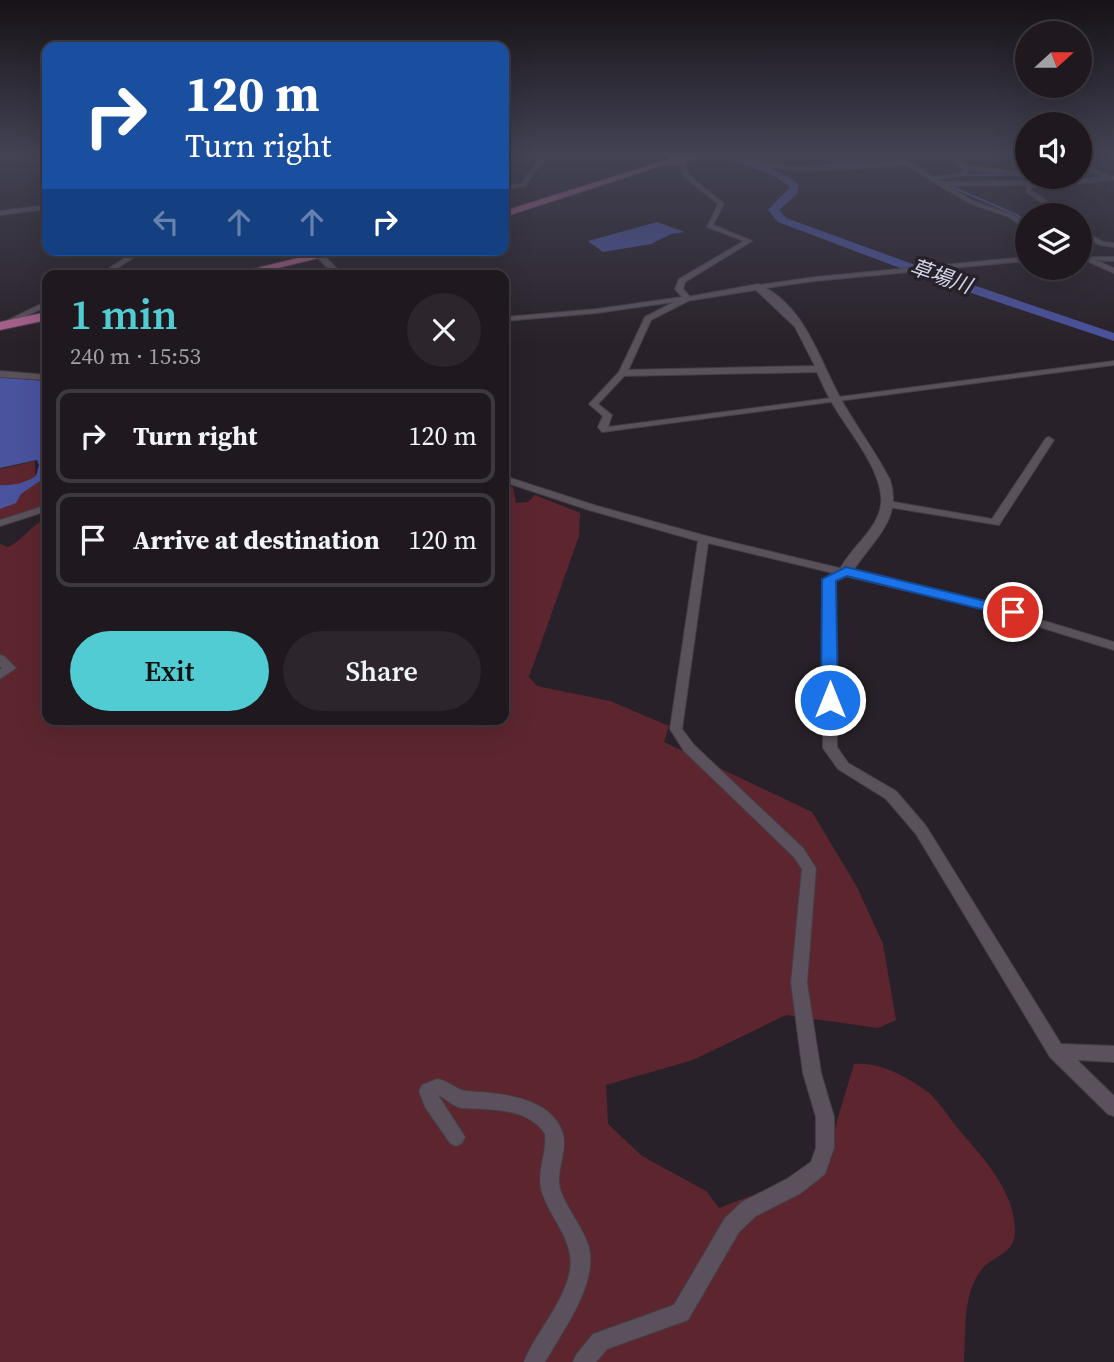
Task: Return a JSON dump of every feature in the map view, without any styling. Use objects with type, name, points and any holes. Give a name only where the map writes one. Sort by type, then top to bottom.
[{"type":"main road","points":[[253,270],[306,256]]},
{"type":"main road","points":[[2,326],[42,317]]},
{"type":"street","points":[[687,298],[679,289],[682,281],[749,242],[709,226],[714,217]]},
{"type":"street","points":[[1092,240],[1096,242]]},
{"type":"street","points":[[1092,242],[1114,245]]},
{"type":"street","points":[[110,270],[132,256]]},
{"type":"street","points":[[320,256],[334,270]]},
{"type":"street","points":[[1092,258],[1114,259]]},
{"type":"street","points":[[509,319],[597,311],[758,287],[905,270],[1015,260]]},
{"type":"street","points":[[1092,262],[1114,271]]},
{"type":"street","points":[[758,287],[782,307],[802,331],[836,400],[881,475],[887,491],[888,504],[880,526],[846,571],[829,579],[830,748],[843,766],[891,795],[921,830],[1056,1052],[1114,1108]]},
{"type":"street","points":[[687,298],[648,319],[623,373],[593,404],[608,415],[603,427],[605,430],[1114,363]]},
{"type":"street","points":[[2,326],[42,306]]},
{"type":"street","points":[[623,373],[821,369]]},
{"type":"street","points":[[0,374],[42,378]]},
{"type":"street","points":[[888,504],[995,523],[1049,440]]},
{"type":"street","points":[[509,481],[703,539],[1013,612],[1027,620],[1083,634],[1114,646]]},
{"type":"street","points":[[0,523],[42,510]]},
{"type":"street","points":[[583,1362],[600,1341],[681,1313],[732,1225],[749,1209],[794,1186],[818,1168],[825,1148],[825,1117],[812,1073],[800,983],[809,868],[798,852],[690,748],[677,729],[703,539]]},
{"type":"street","points":[[0,659],[10,668],[0,674]]},
{"type":"street","points":[[1056,1052],[1114,1054]]},
{"type":"street","points":[[456,1137],[431,1101],[428,1091],[435,1086],[442,1086],[461,1100],[475,1097],[494,1099],[534,1112],[550,1122],[555,1134],[549,1165],[551,1191],[580,1247],[581,1268],[573,1291],[534,1362]]},
{"type":"shaded area","points":[[35,461],[35,474],[42,475],[42,508],[0,521],[0,469]]},
{"type":"shaded area","points":[[509,486],[513,487],[516,503],[528,502],[535,495],[580,513],[579,536],[529,677],[537,686],[610,701],[669,726],[664,742],[812,812],[857,887],[883,944],[896,1020],[878,1028],[786,1015],[693,1060],[606,1085],[608,1124],[642,1156],[706,1191],[719,1208],[823,1168],[854,1064],[883,1068],[903,1076],[928,1092],[1003,1187],[1009,1201],[1015,1231],[1012,1245],[982,1269],[971,1290],[966,1313],[964,1362],[0,1362],[0,544],[8,547],[41,522],[42,725],[509,725]]},
{"type":"water","points":[[657,222],[685,232],[671,234],[651,244],[603,252],[588,241]]},
{"type":"water","points":[[0,377],[42,381],[42,479],[21,494],[16,503],[0,509],[0,485],[19,484],[36,476],[39,465],[37,460],[0,468]]},
{"type":"waterway","name":"草場川","points":[[779,217],[925,273],[1114,337]]},
{"type":"route","points":[[830,700],[829,579],[846,571],[1013,612]]}]
